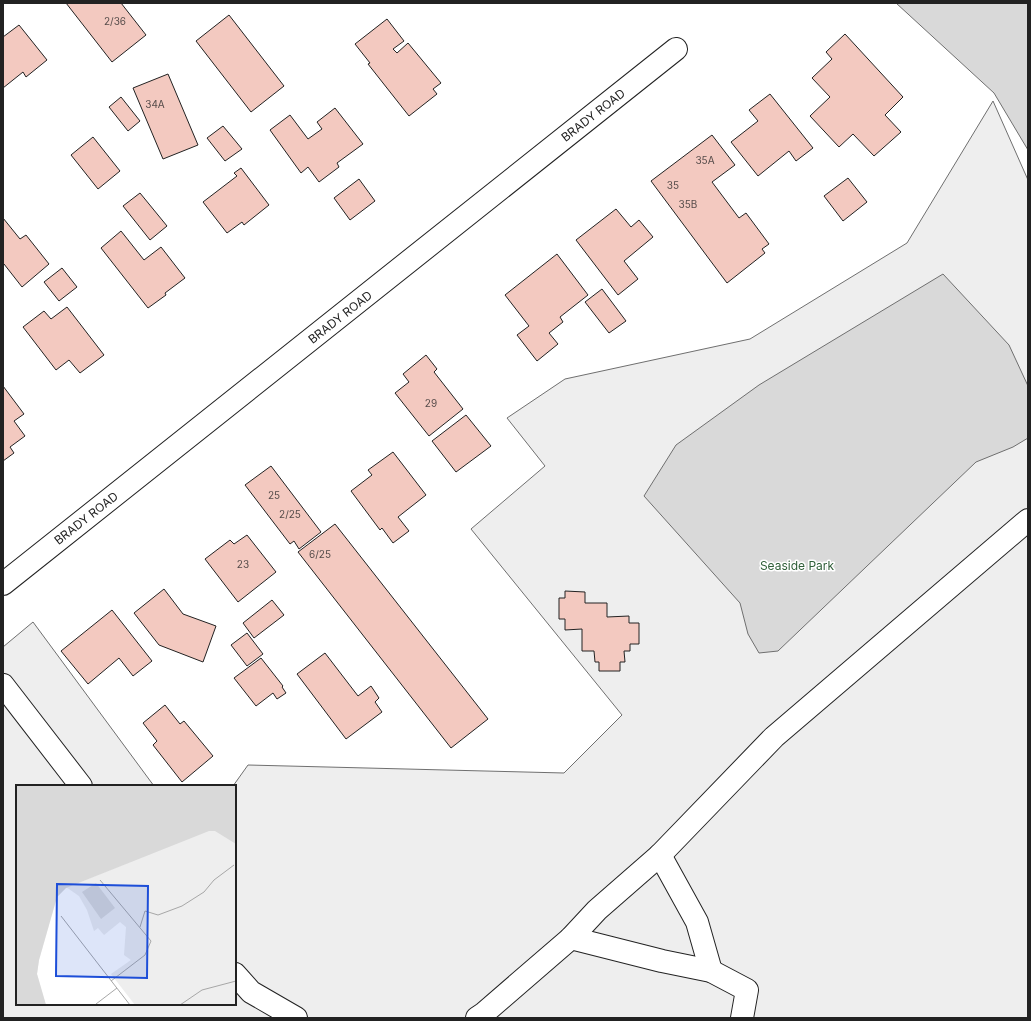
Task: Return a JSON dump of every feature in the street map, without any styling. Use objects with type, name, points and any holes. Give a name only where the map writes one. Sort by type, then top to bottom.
[{"type":"street","name":"BRADY ROAD","points":[[3,584],[676,49]]},
{"type":"street","points":[[477,1018],[571,938],[597,910],[660,855],[774,737],[1028,520]]},
{"type":"street","points":[[3,685],[80,785]]},
{"type":"street","points":[[660,855],[697,922],[711,971]]},
{"type":"street","points":[[571,938],[662,961],[711,971],[746,990],[742,1018]]},
{"type":"street","points":[[236,975],[251,992],[296,1018]]},
{"type":"green space","name":"Seaside Park","points":[[993,101],[1028,180],[1028,1018],[3,1018],[3,647],[33,622],[153,785],[16,785],[16,1005],[236,1005],[236,785],[234,785],[248,765],[564,773],[622,715],[471,529],[545,466],[507,418],[565,379],[750,339],[907,243]]},
{"type":"shaded area","points":[[896,3],[1028,3],[1028,150],[994,93]]},
{"type":"shaded area","points":[[943,274],[1009,345],[1028,386],[1028,438],[1013,447],[976,462],[778,651],[759,653],[748,634],[740,603],[644,496],[676,445],[759,385]]},
{"type":"building","points":[[66,3],[121,3],[146,35],[112,62]]},
{"type":"building","points":[[229,15],[284,86],[251,112],[196,41]]},
{"type":"building","points":[[387,19],[404,41],[393,49],[397,53],[408,43],[441,83],[433,89],[437,94],[409,116],[368,64],[370,63],[355,44]]},
{"type":"building","points":[[19,25],[47,60],[26,77],[23,72],[3,88],[3,37]]},
{"type":"building","points":[[845,34],[903,97],[885,115],[901,132],[874,156],[853,134],[839,147],[810,116],[830,97],[812,78],[832,59],[826,52]]},
{"type":"building","points":[[168,74],[198,145],[163,159],[133,88]]},
{"type":"building","points":[[770,94],[813,148],[796,161],[789,151],[758,176],[731,142],[758,121],[749,110]]},
{"type":"building","points":[[121,97],[140,121],[128,131],[109,107]]},
{"type":"building","points":[[335,108],[363,144],[337,163],[339,167],[319,182],[308,167],[301,173],[270,130],[290,115],[308,139],[322,129],[317,122]]},
{"type":"building","points":[[223,126],[242,149],[225,161],[207,138]]},
{"type":"building","points":[[712,135],[735,165],[712,182],[739,218],[746,213],[769,244],[762,249],[765,253],[727,283],[651,181]]},
{"type":"building","points":[[93,137],[120,171],[98,189],[71,155]]},
{"type":"building","points":[[241,168],[269,205],[244,225],[242,222],[227,233],[203,202],[237,176],[234,173]]},
{"type":"building","points":[[848,178],[867,202],[843,221],[824,196]]},
{"type":"building","points":[[359,179],[375,201],[350,220],[334,198]]},
{"type":"building","points":[[140,193],[167,226],[150,240],[123,206]]},
{"type":"building","points":[[616,209],[631,227],[639,220],[653,237],[624,261],[638,279],[618,295],[576,240]]},
{"type":"building","points":[[3,218],[20,239],[26,235],[49,264],[22,287],[3,264]]},
{"type":"building","points":[[121,231],[144,260],[161,247],[185,278],[165,293],[166,295],[148,308],[101,248]]},
{"type":"building","points":[[557,254],[588,295],[560,317],[563,322],[549,333],[558,344],[537,361],[517,335],[529,326],[505,295]]},
{"type":"building","points":[[62,268],[77,287],[59,301],[44,282]]},
{"type":"building","points":[[602,289],[626,321],[609,333],[585,302]]},
{"type":"building","points":[[67,307],[104,355],[80,373],[69,360],[56,370],[23,327],[44,311],[51,319]]},
{"type":"building","points":[[426,355],[437,369],[434,372],[463,409],[429,436],[395,393],[409,382],[403,374]]},
{"type":"building","points":[[3,386],[24,414],[14,421],[25,436],[10,447],[14,453],[3,461]]},
{"type":"building","points":[[466,415],[491,446],[456,472],[432,441]]},
{"type":"building","points":[[393,452],[426,495],[398,517],[409,531],[393,543],[382,528],[380,530],[351,491],[372,475],[368,470]]},
{"type":"building","points":[[271,466],[321,532],[299,549],[294,541],[290,544],[245,485]]},
{"type":"building","points":[[335,524],[488,719],[451,748],[298,552]]},
{"type":"building","points":[[247,535],[276,572],[238,602],[205,559],[230,540],[234,544]]},
{"type":"building","points":[[164,589],[183,614],[216,626],[203,662],[159,645],[134,613]]},
{"type":"building","points":[[565,591],[585,592],[585,603],[607,603],[607,617],[629,616],[629,623],[639,623],[639,644],[630,644],[630,651],[624,651],[625,662],[620,662],[620,671],[599,671],[599,662],[595,662],[594,651],[582,651],[582,629],[565,630],[565,619],[559,619],[559,598],[565,598]]},
{"type":"building","points":[[272,600],[284,615],[254,638],[243,623]]},
{"type":"building","points":[[112,610],[152,661],[133,676],[119,658],[88,684],[61,651]]},
{"type":"building","points":[[247,633],[263,654],[247,666],[231,645]]},
{"type":"building","points":[[325,653],[358,696],[371,686],[379,698],[375,702],[382,712],[346,739],[297,674]]},
{"type":"building","points":[[261,658],[283,686],[282,687],[286,693],[277,699],[273,693],[256,706],[234,678]]},
{"type":"building","points":[[165,705],[180,724],[184,721],[213,756],[182,782],[153,745],[157,741],[143,723]]}]
